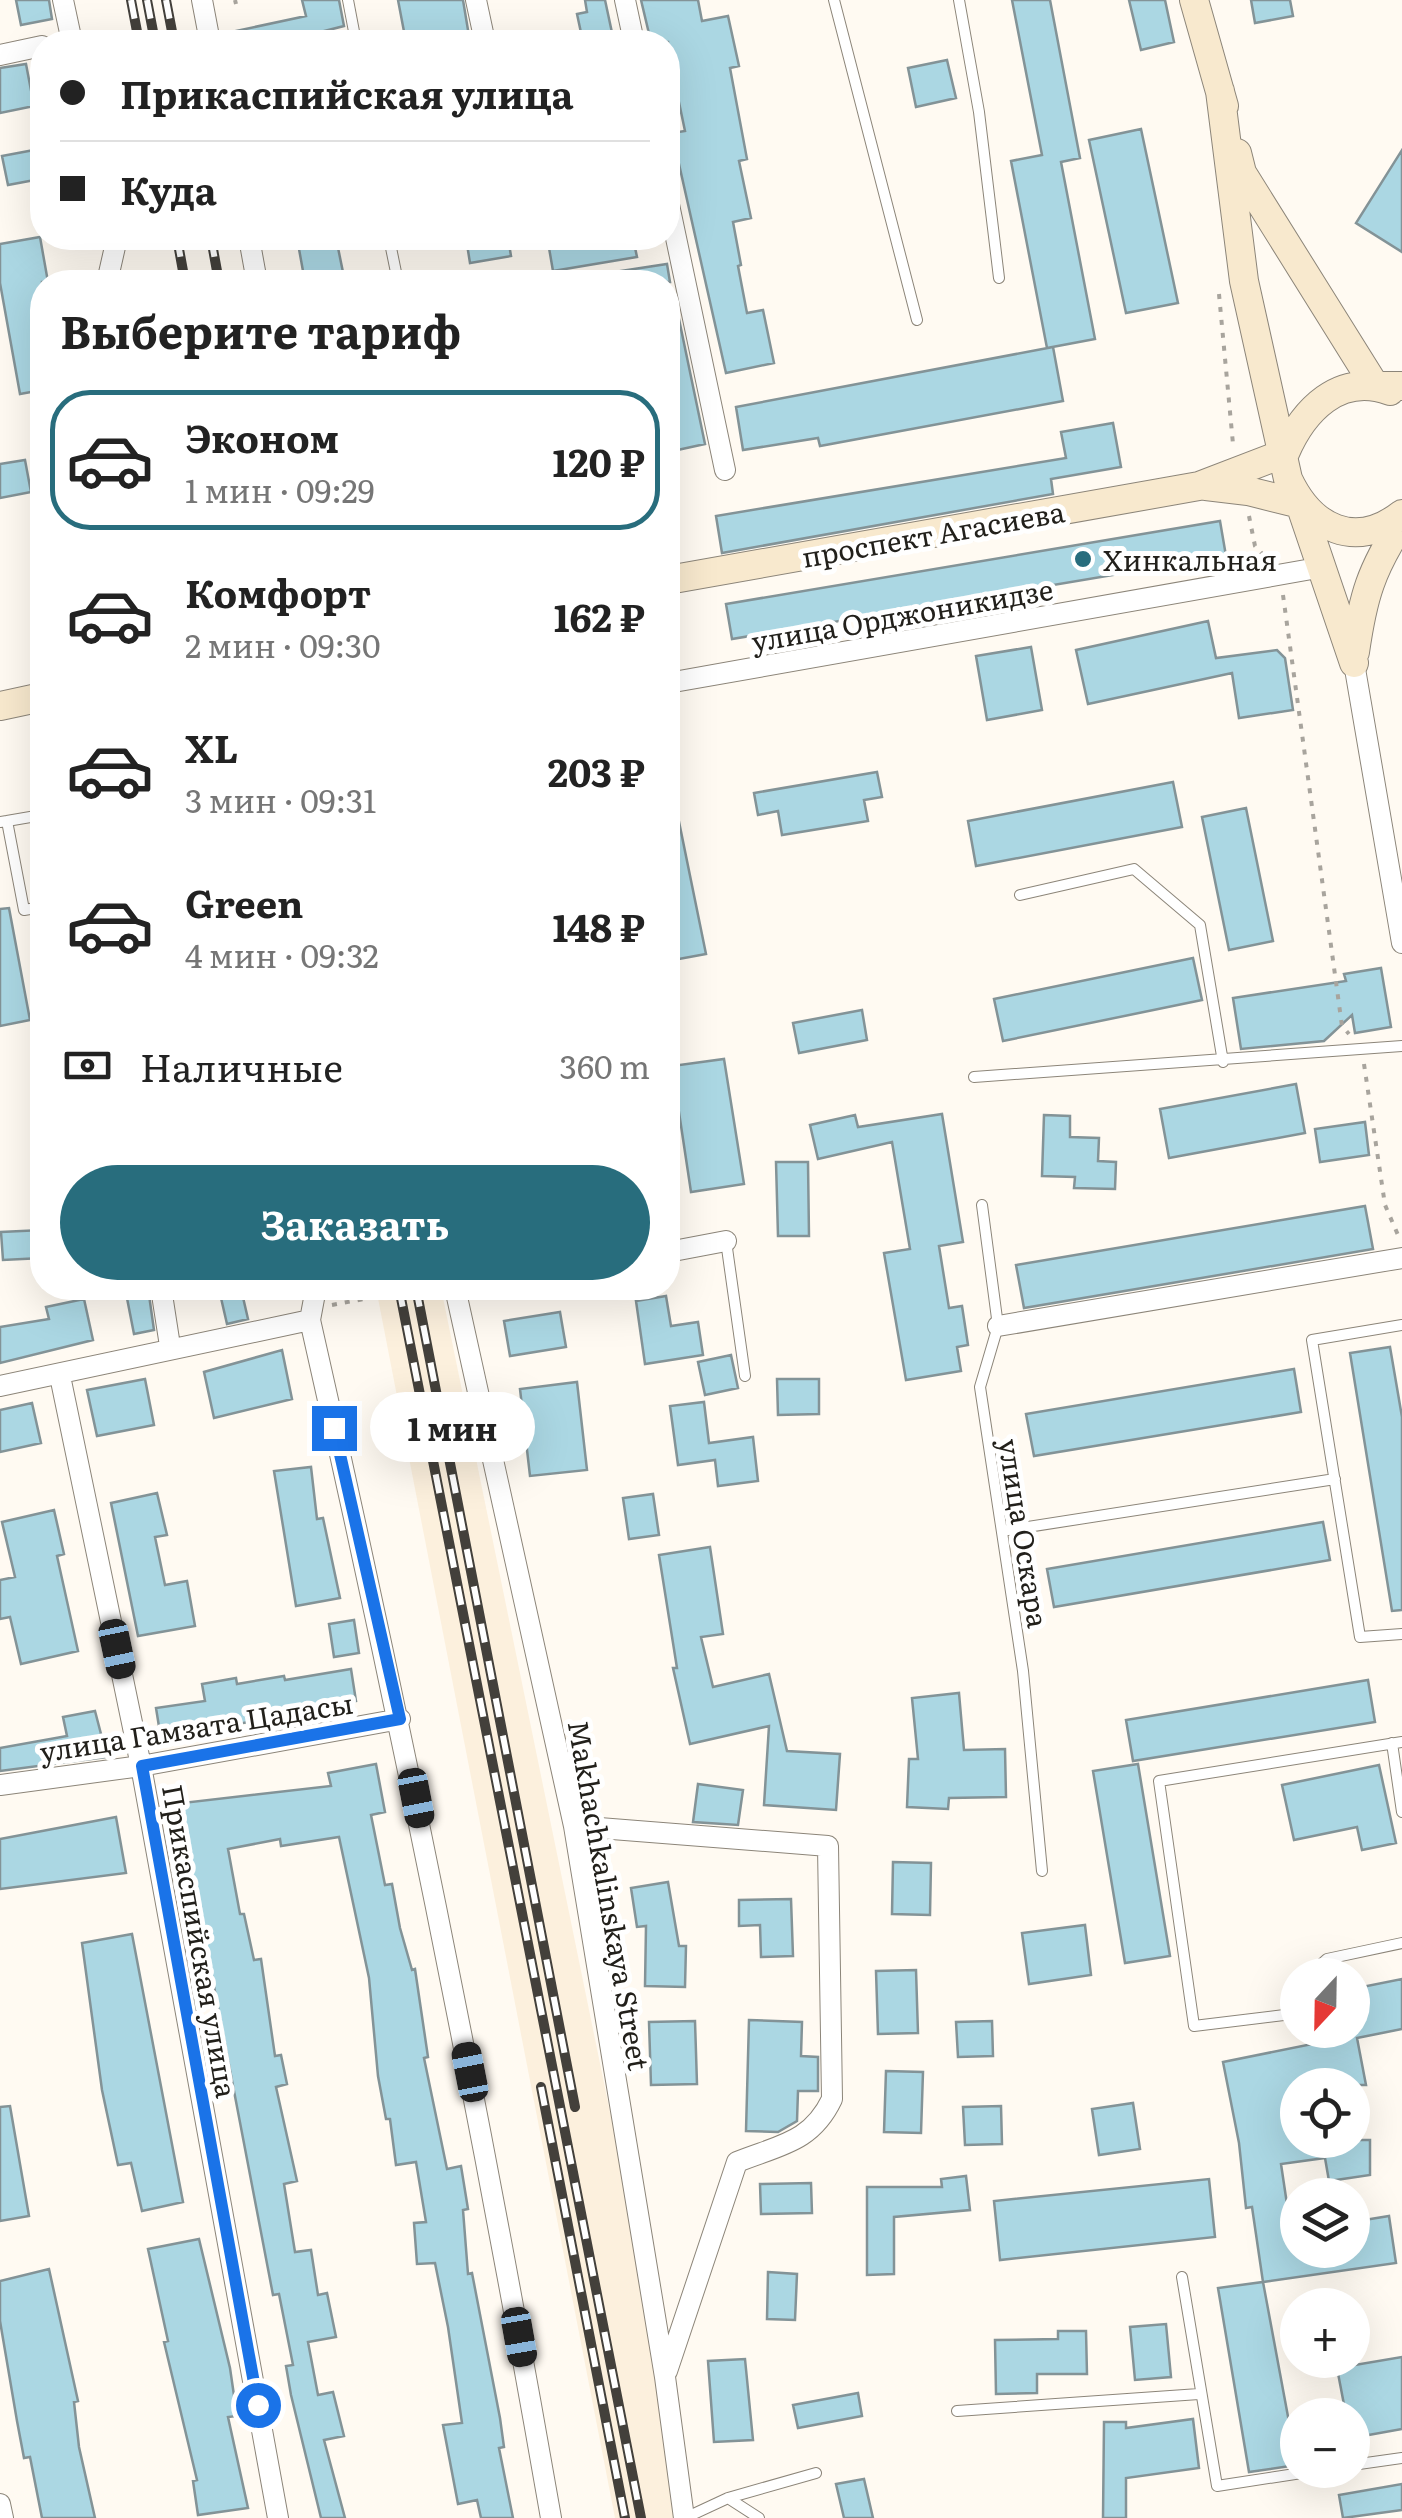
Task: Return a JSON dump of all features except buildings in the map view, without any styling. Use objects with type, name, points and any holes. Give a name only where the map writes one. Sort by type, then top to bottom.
[{"type":"street","points":[[63,0],[66,30]]},
{"type":"street","points":[[202,0],[208,30]]},
{"type":"street","points":[[476,0],[482,30]]},
{"type":"street","points":[[624,0],[631,30]]},
{"type":"street","points":[[1194,0],[1242,172],[1389,386],[1402,396]]},
{"type":"street","points":[[0,54],[30,48]]},
{"type":"street","points":[[1220,90],[1244,281],[1288,479],[1323,566],[1354,663],[1402,943]]},
{"type":"street","points":[[679,250],[725,470]]},
{"type":"street","points":[[1285,453],[1299,420],[1325,398],[1345,388],[1389,386]]},
{"type":"street","name":"проспект Агасиева","points":[[680,578],[1240,481],[1285,453]]},
{"type":"street","name":"проспект Агасиева","points":[[1240,481],[1300,504],[1316,522],[1343,531],[1362,532],[1390,523],[1402,514]]},
{"type":"street","points":[[1354,663],[1363,593],[1373,566],[1402,522]]},
{"type":"street","name":"улица Орджоникидзе","points":[[680,681],[1323,566]]},
{"type":"street","points":[[0,706],[30,700]]},
{"type":"street","points":[[680,1250],[726,1241]]},
{"type":"street","points":[[998,1326],[1402,1258]]},
{"type":"street","points":[[162,1300],[170,1346]]},
{"type":"street","name":"Makhachkalinskaya Street","points":[[457,1300],[574,1826],[666,2377],[684,2518]]},
{"type":"street","points":[[0,1386],[60,1376],[313,1305],[400,1719],[500,2228],[551,2518]]},
{"type":"street","name":"Прикаспийская улица","points":[[60,1376],[142,1766],[278,2518]]},
{"type":"street","name":"улица Гамзата Цадасы","points":[[0,1785],[142,1766],[400,1719]]},
{"type":"street","points":[[574,1826],[828,1846],[832,2099],[821,2123],[796,2141],[737,2162],[666,2377]]},
{"type":"street","points":[[0,2504],[3,2518]]},
{"type":"lane","points":[[348,0],[354,30]]},
{"type":"lane","points":[[834,0],[917,320]]},
{"type":"lane","points":[[960,0],[999,278]]},
{"type":"lane","points":[[30,817],[3,822],[24,910],[30,909]]},
{"type":"lane","points":[[1020,895],[1134,869],[1200,925],[1223,1062]]},
{"type":"lane","points":[[974,1078],[1402,1046]]},
{"type":"lane","name":"улица Оскара","points":[[982,1205],[998,1326],[980,1387],[1023,1670],[1042,1872]]},
{"type":"lane","points":[[726,1241],[745,1376]]},
{"type":"lane","points":[[1402,1325],[1312,1340],[1360,1636],[1402,1634]]},
{"type":"lane","points":[[1002,1531],[1335,1479]]},
{"type":"lane","points":[[1280,2015],[1194,2026],[1158,1780],[1397,1743],[1402,1812]]},
{"type":"lane","points":[[1332,1958],[1402,1943]]},
{"type":"lane","points":[[1182,2277],[1217,2486],[1280,2476]]},
{"type":"lane","points":[[958,2411],[1199,2394]]},
{"type":"lane","points":[[1370,2462],[1402,2458]]},
{"type":"lane","points":[[684,2518],[728,2498],[816,2474]]},
{"type":"lane","points":[[728,2498],[759,2518]]},
{"type":"path","points":[[1218,280],[1240,481],[1255,546],[1281,574],[1314,850],[1342,1026],[1362,1049],[1385,1205],[1402,1244]]},
{"type":"path","points":[[313,1305],[345,1300]]},
{"type":"shaded area","points":[[378,1300],[443,1300],[612,2122],[679,2518],[615,2518]]},
{"type":"railway","points":[[131,0],[137,30]]},
{"type":"railway","points":[[147,0],[153,30]]},
{"type":"railway","points":[[166,0],[172,30]]},
{"type":"railway","points":[[179,250],[183,270]]},
{"type":"railway","points":[[213,250],[217,270]]},
{"type":"railway","points":[[401,1300],[641,2518]]},
{"type":"railway","points":[[418,1300],[575,2107]]},
{"type":"railway","points":[[541,2087],[625,2518]]},
{"type":"place","name":"Хинкальная","points":[[1083,559]]},
{"type":"route","points":[[258,2405],[142,1766],[400,1719],[334,1428]]}]
